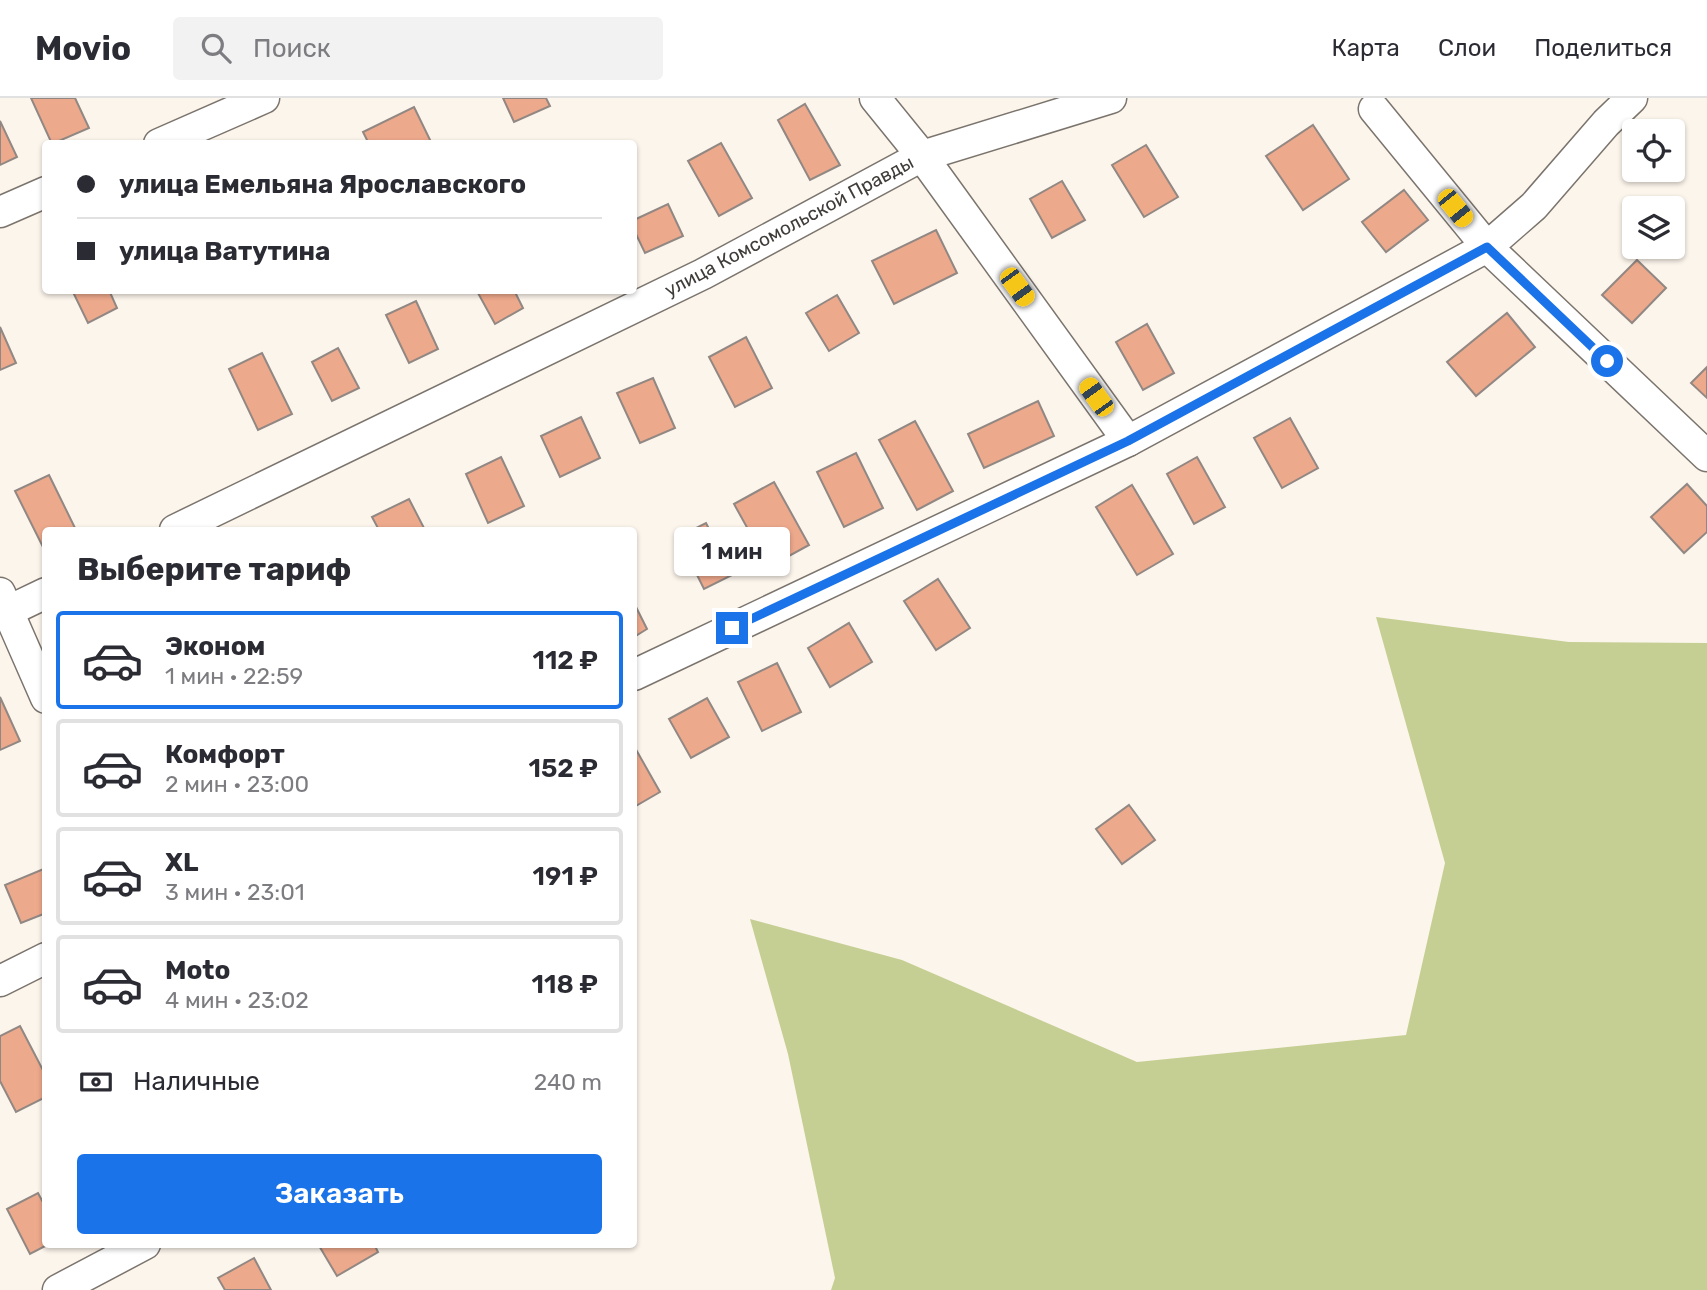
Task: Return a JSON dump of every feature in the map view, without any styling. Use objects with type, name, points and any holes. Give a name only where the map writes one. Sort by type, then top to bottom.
[{"type":"street","points":[[168,140],[264,98]]},
{"type":"street","points":[[875,98],[922,156],[1128,441]]},
{"type":"street","name":"улица Комсомольской Правды","points":[[181,527],[703,274],[922,156],[1111,98]]},
{"type":"street","points":[[637,674],[1128,441],[1487,247],[1534,206],[1606,123],[1632,98]]},
{"type":"street","points":[[1374,108],[1487,247],[1707,456]]},
{"type":"street","points":[[0,212],[42,194]]},
{"type":"street","points":[[42,594],[3,606],[42,689]]},
{"type":"street","points":[[0,981],[42,960]]},
{"type":"street","points":[[58,1290],[137,1248]]},
{"type":"green space","points":[[1376,617],[1569,642],[1707,643],[1707,1290],[831,1290],[835,1278],[788,1054],[750,919],[902,960],[1137,1062],[1406,1035],[1445,863]]},
{"type":"building","points":[[31,98],[75,98],[89,128],[61,140],[50,140]]},
{"type":"building","points":[[503,98],[546,98],[550,106],[514,122]]},
{"type":"building","points":[[805,104],[840,165],[810,180],[778,120]]},
{"type":"building","points":[[414,107],[430,140],[367,140],[363,132]]},
{"type":"building","points":[[0,121],[17,157],[0,165]]},
{"type":"building","points":[[1313,125],[1349,179],[1303,210],[1266,156]]},
{"type":"building","points":[[721,143],[752,198],[719,216],[688,161]]},
{"type":"building","points":[[1146,145],[1178,197],[1144,217],[1112,165]]},
{"type":"building","points":[[1062,181],[1085,220],[1052,238],[1030,199]]},
{"type":"building","points":[[1404,190],[1428,220],[1386,252],[1362,222]]},
{"type":"building","points":[[668,204],[683,236],[645,253],[637,236],[637,219]]},
{"type":"building","points":[[936,230],[957,273],[894,304],[872,261]]},
{"type":"building","points":[[1637,260],[1666,288],[1632,323],[1602,295]]},
{"type":"building","points":[[74,294],[111,294],[117,308],[88,323]]},
{"type":"building","points":[[479,294],[516,294],[523,308],[495,324]]},
{"type":"building","points":[[837,295],[859,333],[829,351],[806,313]]},
{"type":"building","points":[[416,301],[438,349],[409,363],[386,315]]},
{"type":"building","points":[[1507,313],[1535,347],[1476,396],[1447,362]]},
{"type":"building","points":[[1147,324],[1174,373],[1143,390],[1116,342]]},
{"type":"building","points":[[0,327],[16,363],[0,370]]},
{"type":"building","points":[[746,337],[772,388],[735,407],[709,357]]},
{"type":"building","points":[[338,348],[359,388],[332,401],[312,362]]},
{"type":"building","points":[[262,353],[292,414],[258,430],[229,369]]},
{"type":"building","points":[[1707,367],[1707,398],[1691,383]]},
{"type":"building","points":[[653,378],[675,428],[640,443],[617,393]]},
{"type":"building","points":[[1038,401],[1054,436],[984,468],[968,434]]},
{"type":"building","points":[[581,417],[600,458],[560,477],[541,436]]},
{"type":"building","points":[[1290,418],[1318,468],[1282,488],[1254,438]]},
{"type":"building","points":[[915,421],[953,491],[917,510],[879,440]]},
{"type":"building","points":[[856,453],[883,508],[844,527],[817,472]]},
{"type":"building","points":[[501,457],[524,506],[488,523],[466,474]]},
{"type":"building","points":[[1197,457],[1225,507],[1194,524],[1167,474]]},
{"type":"building","points":[[49,475],[75,527],[42,527],[42,545],[15,491]]},
{"type":"building","points":[[774,482],[809,545],[769,567],[734,504]]},
{"type":"building","points":[[1687,484],[1707,506],[1707,532],[1684,553],[1651,517]]},
{"type":"building","points":[[1132,485],[1173,554],[1137,575],[1096,507]]},
{"type":"building","points":[[409,499],[423,527],[377,527],[372,517]]},
{"type":"building","points":[[706,523],[732,575],[704,589],[678,537]]},
{"type":"building","points":[[938,579],[970,628],[936,650],[904,601]]},
{"type":"building","points":[[637,609],[647,629],[637,635]]},
{"type":"building","points":[[849,623],[872,662],[830,687],[808,648]]},
{"type":"building","points":[[777,663],[801,712],[762,731],[738,682]]},
{"type":"building","points":[[0,697],[20,741],[0,750]]},
{"type":"building","points":[[707,698],[729,737],[691,758],[669,719]]},
{"type":"building","points":[[637,751],[660,792],[637,805]]},
{"type":"building","points":[[1129,805],[1155,840],[1122,864],[1096,829]]},
{"type":"building","points":[[42,870],[42,915],[21,923],[5,885]]},
{"type":"building","points":[[20,1026],[42,1068],[42,1099],[16,1112],[0,1081],[0,1036]]},
{"type":"building","points":[[38,1193],[42,1200],[42,1248],[30,1254],[7,1209]]},
{"type":"building","points":[[320,1248],[376,1248],[378,1252],[337,1276]]},
{"type":"building","points":[[254,1258],[271,1290],[225,1290],[218,1278]]},
{"type":"route","points":[[732,628],[1128,441],[1487,247],[1607,361]]}]
